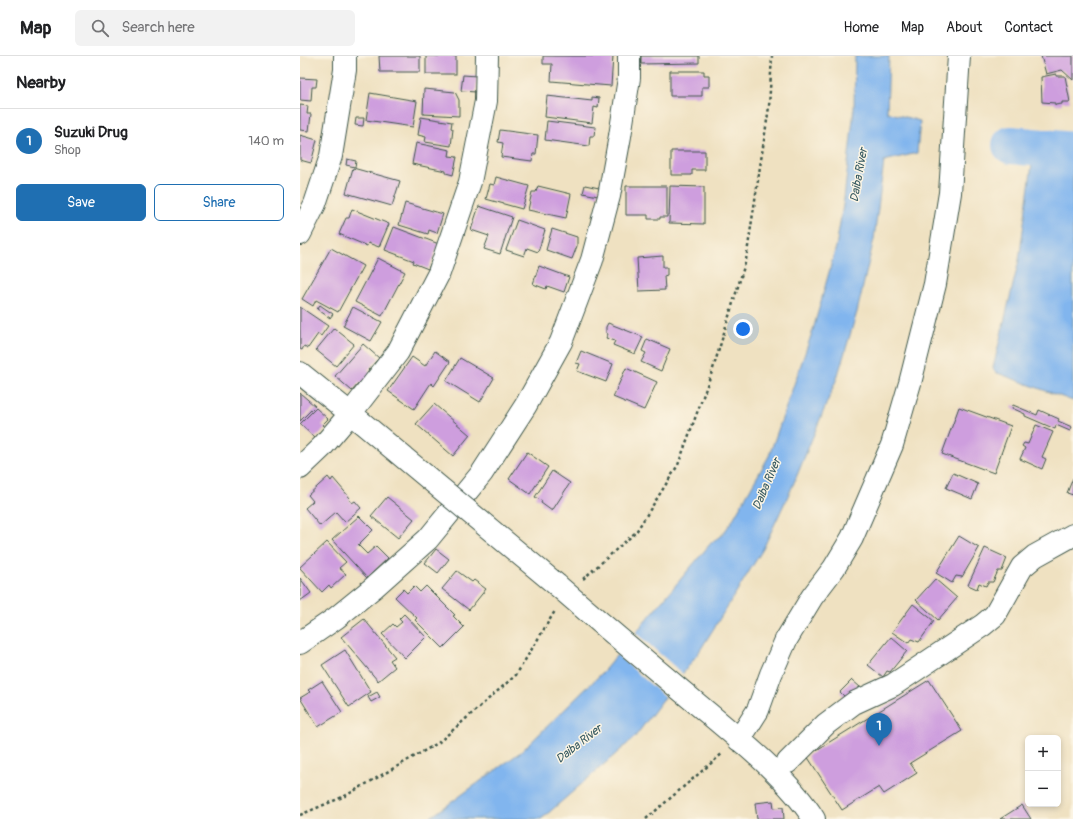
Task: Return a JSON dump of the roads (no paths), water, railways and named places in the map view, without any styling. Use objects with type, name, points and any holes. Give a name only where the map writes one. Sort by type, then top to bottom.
[{"type":"street","points":[[300,234],[316,204],[331,156],[345,70],[345,56]]},
{"type":"street","points":[[300,468],[355,418],[398,352],[439,273],[470,182],[486,101],[487,56]]},
{"type":"street","points":[[300,643],[336,618],[373,588],[428,539],[482,473],[526,406],[561,342],[592,260],[609,196],[620,136],[630,78],[629,56]]},
{"type":"street","points":[[732,734],[758,710],[771,674],[786,640],[812,597],[834,568],[852,538],[892,444],[910,384],[935,284],[950,193],[958,97],[959,56]]},
{"type":"street","points":[[300,373],[732,734],[780,777],[814,819]]},
{"type":"street","points":[[788,762],[826,724],[854,703],[893,685],[983,624],[994,615],[1022,567],[1035,556],[1073,535]]},
{"type":"water","name":"Daiba River","points":[[855,56],[889,56],[887,112],[920,121],[917,153],[884,161],[874,239],[857,312],[837,378],[793,485],[763,549],[699,652],[634,738],[545,816],[541,819],[427,819],[522,751],[601,674],[711,543],[723,534],[769,456],[813,330],[836,247],[844,199],[854,110]]},
{"type":"water","points":[[1015,131],[1073,136],[1073,401],[995,372],[993,368],[1019,260],[1032,164],[1025,160],[1014,160]]},
{"type":"waterway","points":[[1011,145],[1073,151]]},
{"type":"place","name":"Suzuki Drug","points":[[879,746]]}]
